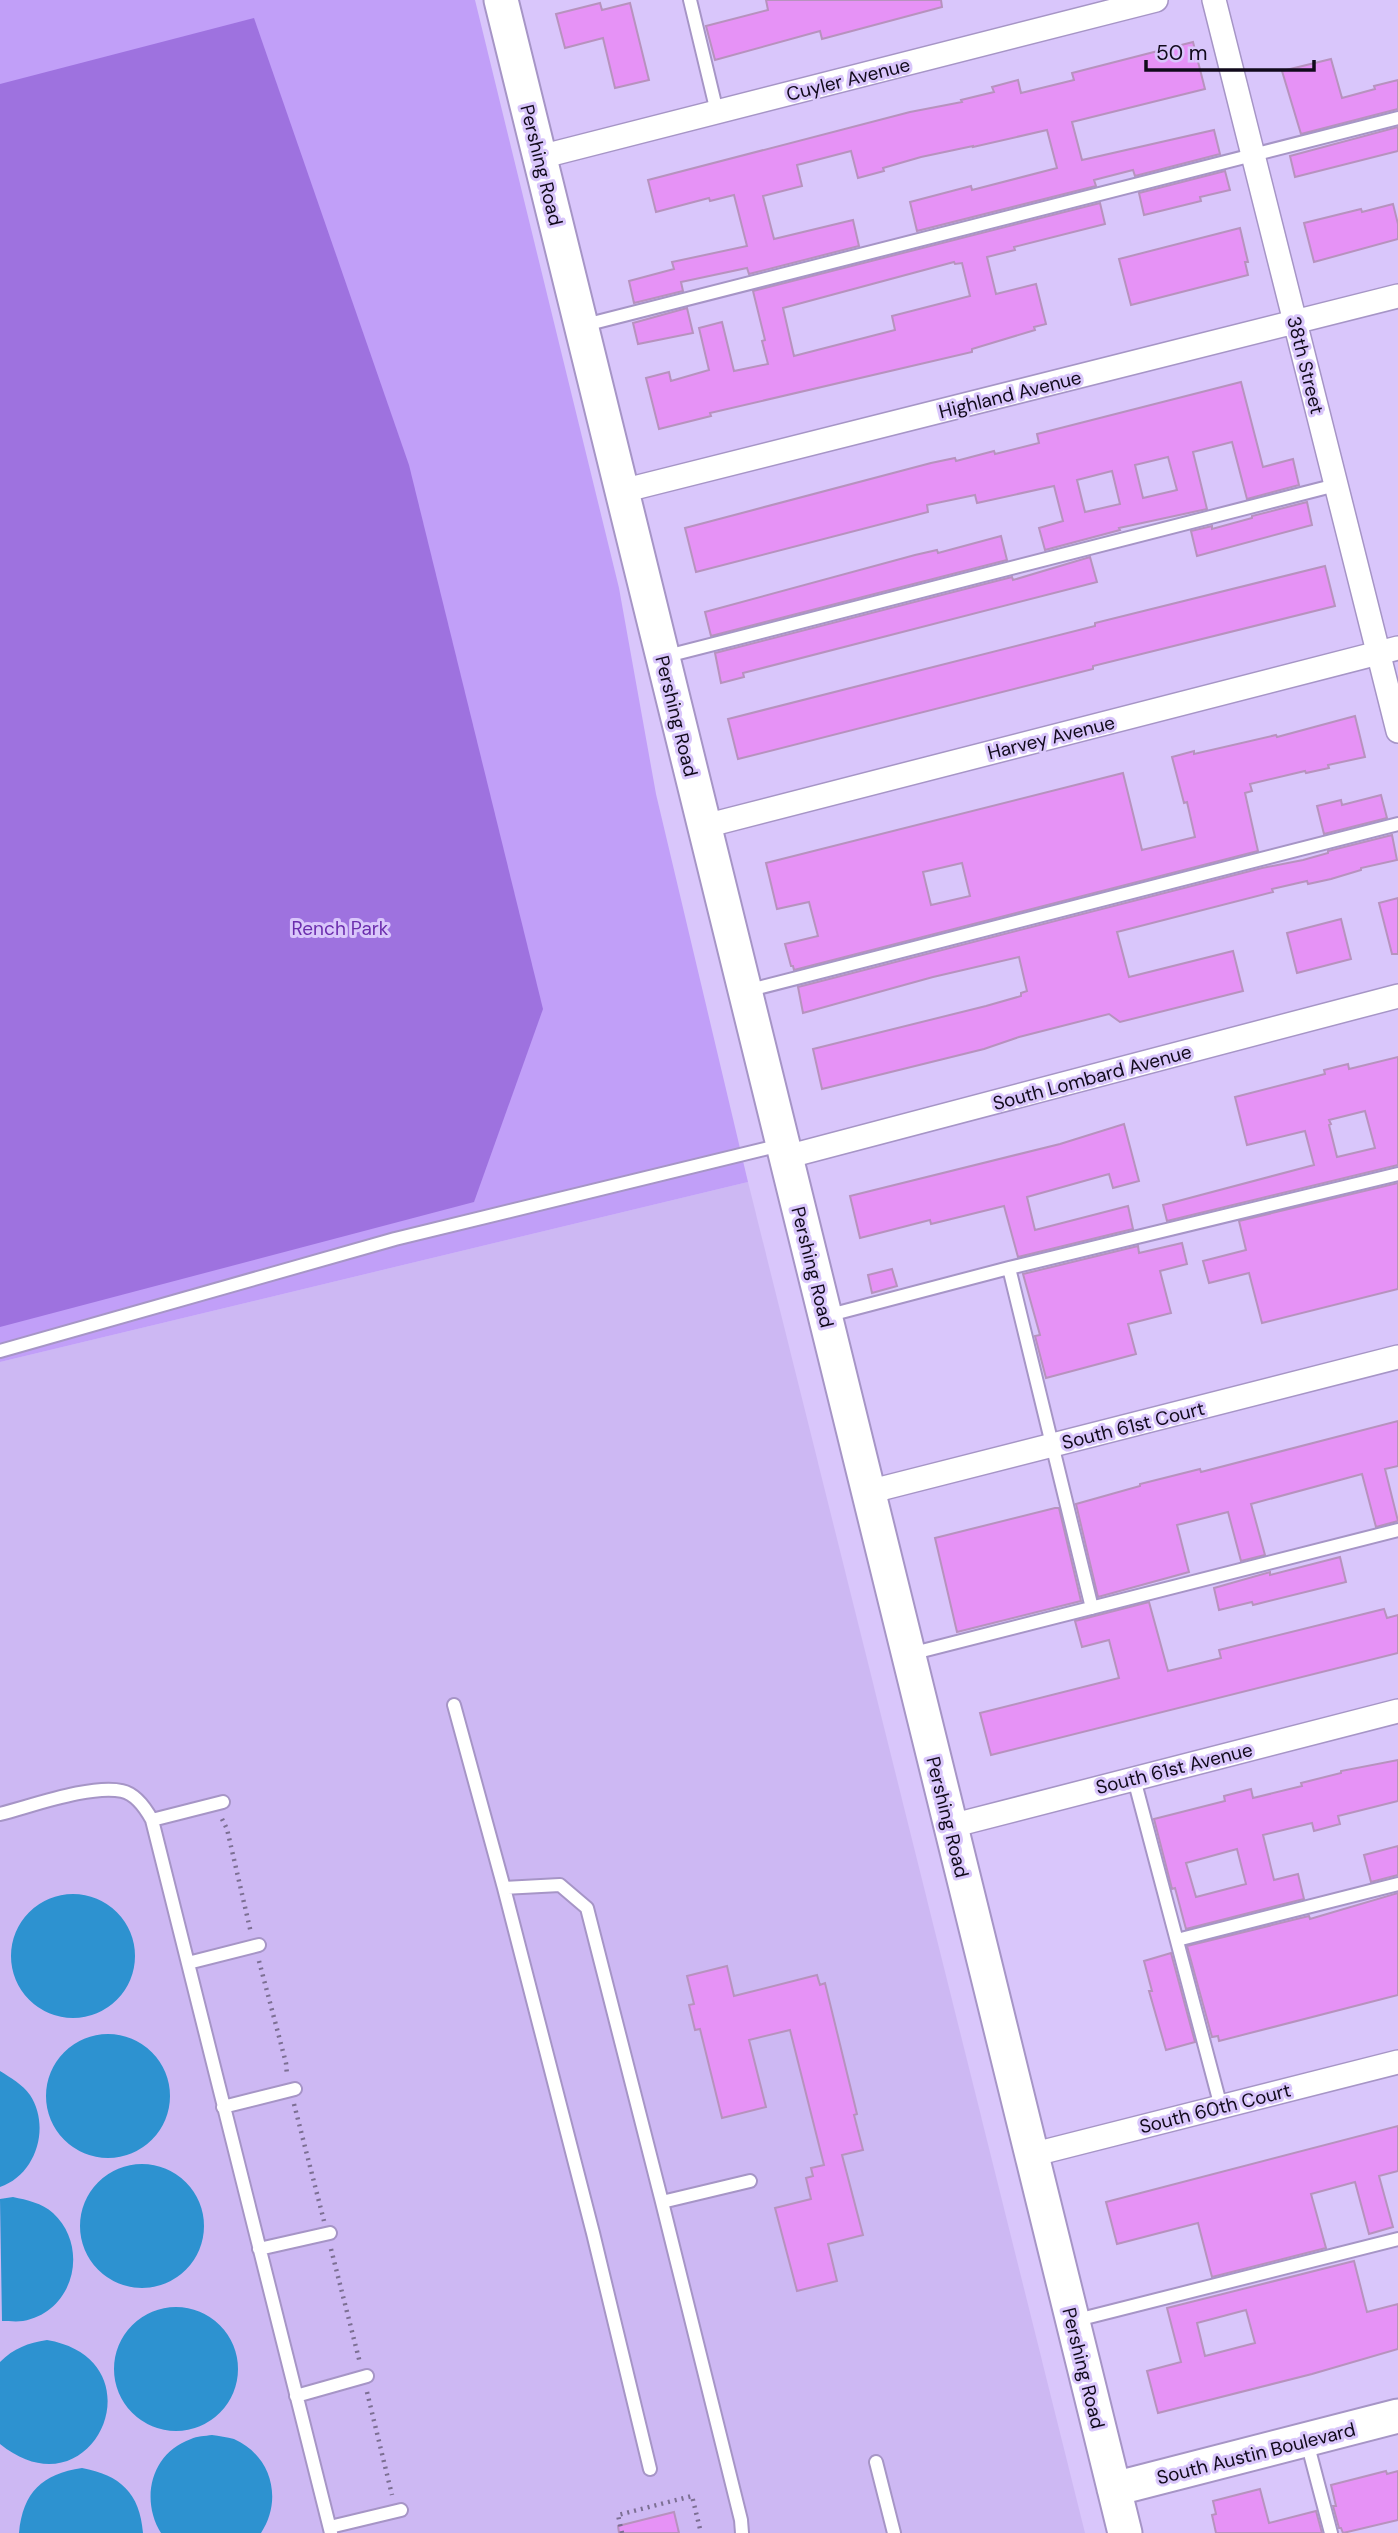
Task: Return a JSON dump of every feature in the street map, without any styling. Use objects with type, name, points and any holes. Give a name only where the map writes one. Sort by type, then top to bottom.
[{"type":"main road","name":"Pershing Road","points":[[501,0],[1125,2533]]},
{"type":"main road","name":"South Austin Boulevard","points":[[1114,2489],[1398,2416]]},
{"type":"street","name":"Cuyler Avenue","points":[[540,157],[1156,0]]},
{"type":"street","name":"38th Street","points":[[1214,0],[1336,485],[1388,650],[1398,731]]},
{"type":"street","name":"Highland Avenue","points":[[622,491],[1398,296]]},
{"type":"street","name":"Harvey Avenue","points":[[705,826],[1388,650]]},
{"type":"street","name":"South Lombard Avenue","points":[[784,1151],[1398,996]]},
{"type":"street","name":"South 61st Court","points":[[868,1492],[1398,1357]]},
{"type":"street","name":"South 61st Avenue","points":[[951,1826],[1398,1711]]},
{"type":"street","name":"South 60th Court","points":[[1031,2155],[1398,2062]]},
{"type":"lane","points":[[690,0],[717,112]]},
{"type":"lane","points":[[581,326],[1398,118]]},
{"type":"lane","points":[[663,657],[1336,485]]},
{"type":"lane","points":[[745,991],[1398,824]]},
{"type":"lane","points":[[0,1351],[396,1239],[784,1151]]},
{"type":"lane","points":[[825,1316],[1009,1268],[1398,1174]]},
{"type":"lane","points":[[1009,1268],[1092,1608]]},
{"type":"lane","points":[[908,1655],[1398,1530]]},
{"type":"lane","points":[[454,1705],[593,2233],[650,2469]]},
{"type":"lane","points":[[1134,1779],[1221,2107]]},
{"type":"lane","points":[[0,1814],[89,1791],[124,1791],[144,1805],[152,1820],[330,2530],[401,2510]]},
{"type":"lane","points":[[152,1820],[223,1802]]},
{"type":"lane","points":[[1177,1940],[1398,1884]]},
{"type":"lane","points":[[504,1888],[560,1885],[587,1908],[741,2520],[742,2533]]},
{"type":"lane","points":[[188,1963],[259,1945]]},
{"type":"lane","points":[[223,2107],[295,2089]]},
{"type":"lane","points":[[662,2202],[750,2181]]},
{"type":"lane","points":[[259,2249],[330,2232]]},
{"type":"lane","points":[[1073,2321],[1398,2239]]},
{"type":"lane","points":[[296,2396],[367,2376]]},
{"type":"lane","points":[[1307,2440],[1331,2533]]},
{"type":"lane","points":[[876,2462],[894,2533]]},
{"type":"path","points":[[222,1819],[228,1829],[251,1931]]},
{"type":"path","points":[[259,1962],[287,2074]]},
{"type":"path","points":[[295,2107],[323,2217]]},
{"type":"path","points":[[331,2250],[359,2362]]},
{"type":"path","points":[[367,2393],[393,2496]]},
{"type":"path","points":[[622,2533],[618,2515],[692,2496],[701,2533]]},
{"type":"shaded area","points":[[748,1182],[1085,2533],[0,2533],[0,1362]]},
{"type":"green space","name":"Rench Park","points":[[0,0],[475,0],[619,588],[656,794],[748,1182],[0,1362]]},
{"type":"green space","name":"Rench Park","points":[[254,18],[409,465],[543,1009],[474,1202],[0,1327],[0,84]]},
{"type":"water","points":[[73,1894],[97,1899],[117,1912],[130,1932],[135,1956],[130,1980],[117,2000],[97,2013],[73,2018],[49,2013],[29,2000],[16,1980],[11,1956],[16,1932],[29,1912],[49,1899]]},
{"type":"water","points":[[108,2034],[132,2039],[152,2052],[165,2072],[170,2096],[165,2120],[152,2140],[132,2153],[108,2158],[84,2153],[64,2140],[51,2120],[46,2096],[51,2072],[64,2052],[84,2039]]},
{"type":"water","points":[[0,2071],[20,2084],[30,2095],[39,2121],[39,2135],[31,2161],[23,2172],[0,2187]]},
{"type":"water","points":[[142,2164],[166,2169],[186,2182],[199,2202],[204,2226],[199,2250],[186,2270],[166,2283],[142,2288],[118,2283],[98,2270],[85,2250],[80,2226],[85,2202],[98,2182],[118,2169]]},
{"type":"water","points":[[13,2197],[39,2204],[53,2213],[64,2227],[71,2243],[73,2260],[65,2292],[54,2305],[40,2315],[23,2321],[2,2321],[0,2199]]},
{"type":"water","points":[[176,2307],[200,2312],[220,2325],[233,2345],[238,2369],[233,2393],[220,2413],[200,2426],[176,2431],[152,2426],[132,2413],[119,2393],[114,2369],[119,2345],[132,2325],[152,2312]]},
{"type":"water","points":[[47,2340],[82,2353],[102,2375],[108,2401],[102,2428],[86,2449],[63,2462],[33,2462],[0,2444],[0,2362],[22,2347]]},
{"type":"water","points":[[212,2435],[234,2439],[247,2447],[265,2468],[272,2493],[268,2520],[261,2533],[161,2533],[151,2506],[153,2478],[158,2466],[177,2446],[193,2438]]},
{"type":"water","points":[[82,2468],[107,2475],[126,2488],[138,2507],[143,2533],[19,2533],[25,2506],[37,2487],[56,2475]]},
{"type":"building","points":[[766,0],[941,0],[942,7],[822,39],[820,31],[715,60],[706,26],[768,10]]},
{"type":"building","points":[[600,3],[602,10],[630,3],[649,80],[615,88],[603,38],[565,48],[556,14]]},
{"type":"building","points":[[1193,42],[1205,89],[1072,122],[1082,160],[1214,130],[1220,154],[1135,176],[1133,170],[1094,180],[1096,186],[917,231],[910,202],[971,186],[972,190],[1057,168],[1047,130],[921,157],[858,178],[851,151],[797,165],[802,186],[763,196],[774,239],[853,220],[859,246],[749,274],[747,268],[681,282],[683,291],[634,303],[629,281],[674,269],[672,262],[747,246],[734,195],[710,201],[709,198],[656,212],[648,180],[910,112],[962,102],[961,100],[994,92],[992,87],[1018,80],[1021,93],[1074,80],[1072,73]]},
{"type":"building","points":[[1331,59],[1342,98],[1398,80],[1398,109],[1301,134],[1282,71]]},
{"type":"building","points":[[1398,127],[1398,151],[1295,177],[1290,156]]},
{"type":"building","points":[[1225,171],[1230,190],[1200,197],[1201,201],[1144,215],[1139,193]]},
{"type":"building","points":[[1100,203],[1105,224],[1014,247],[1015,250],[987,257],[996,294],[1036,284],[1046,324],[1034,327],[1035,330],[972,349],[972,352],[710,413],[711,416],[659,429],[646,378],[669,372],[671,381],[709,370],[699,328],[722,322],[734,371],[768,364],[753,291]],"holes":[[[954,262],[962,263],[970,296],[892,316],[895,330],[794,356],[783,308]]]},
{"type":"building","points":[[1393,204],[1398,224],[1398,239],[1314,262],[1304,223]]},
{"type":"building","points":[[1240,228],[1248,262],[1245,262],[1248,275],[1131,305],[1119,259]]},
{"type":"building","points":[[687,308],[693,333],[638,344],[633,323]]},
{"type":"building","points":[[1241,382],[1263,467],[1293,459],[1299,485],[1247,499],[1232,442],[1193,452],[1207,509],[1119,528],[1120,530],[1045,550],[1039,528],[1063,521],[1054,486],[977,503],[975,495],[927,505],[928,512],[696,572],[685,528],[931,463],[955,458],[956,461],[994,451],[995,454],[1039,443],[1037,434]],"holes":[[[1168,457],[1177,490],[1143,498],[1135,465]],[[1112,471],[1120,504],[1085,512],[1077,480]]]},
{"type":"building","points":[[1307,502],[1312,525],[1197,556],[1191,531],[1212,526],[1212,529]]},
{"type":"building","points":[[1001,536],[1007,560],[711,636],[705,612],[915,555],[937,550],[938,553]]},
{"type":"building","points":[[1090,557],[1097,582],[743,673],[744,677],[721,683],[715,653],[1012,577],[1013,580]]},
{"type":"building","points":[[1325,566],[1335,606],[738,759],[728,719]]},
{"type":"building","points":[[1355,716],[1365,757],[1328,765],[1329,768],[1250,784],[1252,791],[1245,793],[1258,851],[794,970],[791,966],[785,944],[818,936],[809,902],[777,909],[766,863],[1123,773],[1142,850],[1195,837],[1172,757],[1276,735],[1277,737]],"holes":[[[962,863],[970,896],[931,905],[923,872]]]},
{"type":"building","points":[[1381,795],[1387,818],[1324,834],[1317,806],[1341,800],[1342,805]]},
{"type":"building","points":[[1392,835],[1397,860],[1361,868],[1331,879],[1272,889],[1273,892],[1117,932],[1129,977],[1233,951],[1243,991],[1120,1022],[1109,1014],[1019,1037],[984,1049],[822,1089],[813,1049],[1021,996],[1021,993],[1027,991],[1019,957],[933,977],[803,1013],[798,987],[1262,868],[1303,860]]},
{"type":"building","points":[[1398,898],[1398,954],[1392,954],[1379,903]]},
{"type":"building","points":[[1341,919],[1351,959],[1297,973],[1287,933]]},
{"type":"building","points":[[1398,1057],[1398,1165],[1167,1221],[1163,1205],[1314,1165],[1305,1131],[1247,1145],[1235,1097],[1325,1074],[1324,1070],[1348,1064],[1349,1069]],"holes":[[[1365,1111],[1375,1148],[1337,1157],[1329,1120]]]},
{"type":"building","points":[[1124,1124],[1139,1181],[1113,1188],[1109,1174],[1027,1197],[1035,1230],[1128,1206],[1133,1229],[1018,1257],[1004,1206],[931,1224],[930,1220],[860,1238],[850,1196],[1060,1144]]},
{"type":"building","points":[[1398,1183],[1398,1289],[1262,1323],[1249,1273],[1209,1283],[1203,1261],[1246,1250],[1239,1221]]},
{"type":"building","points":[[1182,1243],[1187,1264],[1160,1271],[1171,1313],[1128,1324],[1136,1354],[1046,1378],[1035,1336],[1040,1335],[1023,1274],[1138,1246],[1139,1253]]},
{"type":"building","points":[[892,1269],[897,1286],[872,1293],[868,1275]]},
{"type":"building","points":[[1398,1421],[1398,1466],[1385,1469],[1398,1521],[1376,1527],[1362,1474],[1251,1504],[1265,1555],[1241,1561],[1228,1512],[1177,1525],[1189,1572],[1098,1597],[1076,1504],[1140,1484],[1200,1469],[1201,1472]]},
{"type":"building","points":[[1059,1508],[1081,1601],[957,1632],[935,1538]]},
{"type":"building","points":[[1340,1557],[1346,1582],[1253,1605],[1252,1602],[1219,1610],[1214,1588],[1270,1572],[1270,1575]]},
{"type":"building","points":[[1149,1602],[1168,1671],[1221,1658],[1219,1650],[1384,1609],[1387,1618],[1398,1615],[1398,1653],[991,1755],[980,1713],[1119,1678],[1109,1640],[1082,1647],[1075,1621]]},
{"type":"building","points":[[1398,1760],[1398,1801],[1338,1816],[1340,1824],[1314,1831],[1312,1823],[1263,1835],[1274,1880],[1298,1874],[1304,1899],[1186,1929],[1175,1888],[1172,1889],[1154,1819],[1225,1801],[1224,1796],[1251,1789],[1253,1798],[1302,1786],[1301,1783],[1341,1771]],"holes":[[[1237,1849],[1246,1884],[1196,1897],[1186,1863]]]},
{"type":"building","points":[[1398,1846],[1398,1875],[1371,1882],[1364,1855]]},
{"type":"building","points":[[1398,1893],[1398,1995],[1219,2041],[1218,2036],[1212,2037],[1187,1946],[1309,1916],[1310,1919]]},
{"type":"building","points":[[1171,1953],[1195,2042],[1166,2050],[1149,1991],[1152,1991],[1144,1961]]},
{"type":"building","points":[[727,1966],[734,1996],[817,1975],[820,1985],[825,1983],[857,2114],[854,2115],[863,2150],[842,2155],[863,2235],[828,2244],[837,2281],[797,2291],[775,2208],[811,2199],[806,2178],[813,2176],[811,2168],[824,2165],[790,2030],[749,2040],[766,2107],[722,2118],[700,2029],[695,2030],[689,2005],[694,2004],[687,1976]]},
{"type":"building","points":[[1398,2126],[1398,2171],[1379,2176],[1393,2227],[1369,2234],[1355,2182],[1311,2194],[1326,2248],[1212,2277],[1198,2223],[1117,2244],[1106,2202]]},
{"type":"building","points":[[1354,2261],[1367,2312],[1398,2304],[1398,2349],[1158,2413],[1147,2371],[1181,2362],[1167,2308]],"holes":[[[1246,2310],[1255,2343],[1205,2356],[1197,2323]]]},
{"type":"building","points":[[1386,2471],[1387,2474],[1398,2471],[1398,2520],[1343,2533],[1333,2506],[1336,2506],[1331,2485]]},
{"type":"building","points":[[1260,2489],[1269,2523],[1316,2511],[1322,2533],[1216,2533],[1212,2515],[1216,2514],[1213,2501]]},
{"type":"building","points":[[674,2512],[679,2533],[619,2533],[618,2526]]}]
